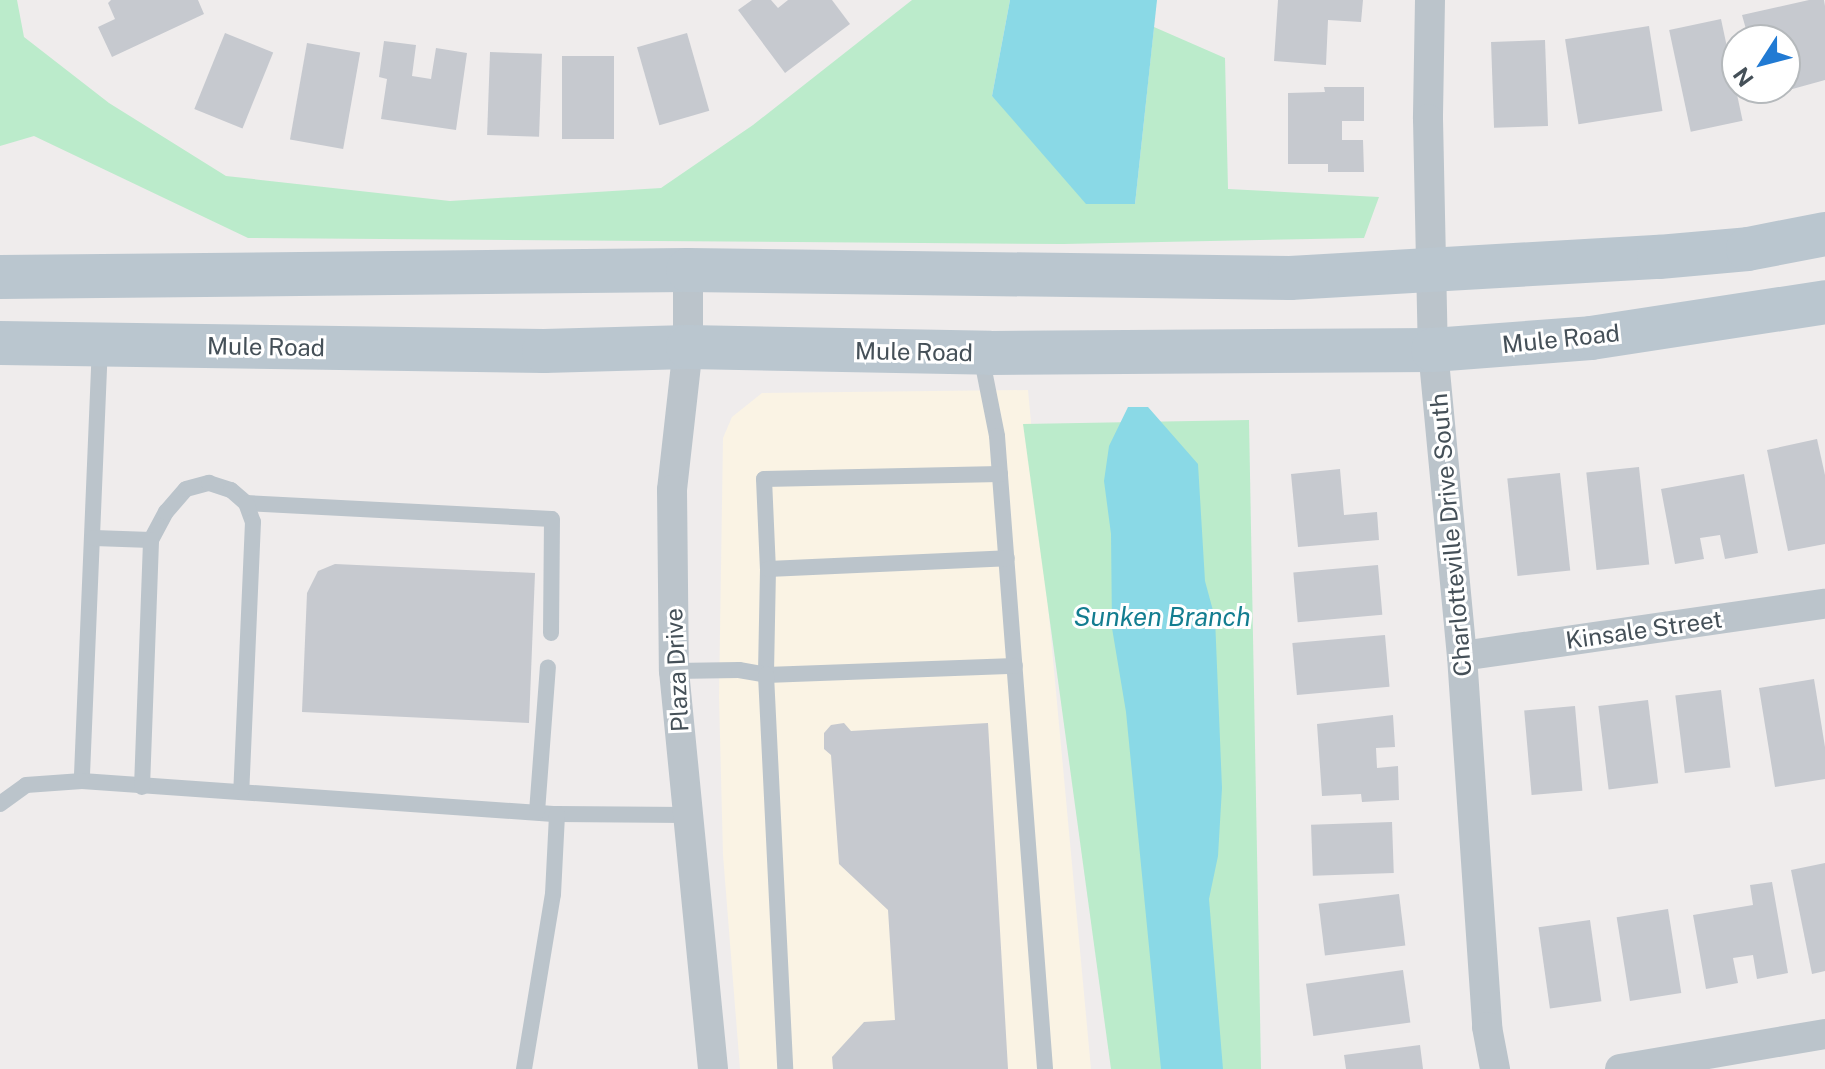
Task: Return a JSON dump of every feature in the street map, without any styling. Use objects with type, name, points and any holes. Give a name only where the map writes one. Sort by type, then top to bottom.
[{"type":"main road","points":[[0,277],[561,274],[688,270],[1290,278],[1659,257],[1748,249],[1825,234]]},
{"type":"main road","name":"Mule Road","points":[[0,343],[544,351],[688,347],[981,353],[1433,350],[1591,338],[1825,302]]},
{"type":"street","name":"Charlotteville Drive South","points":[[1430,0],[1428,119],[1433,350],[1462,656],[1487,1027],[1495,1069]]},
{"type":"street","name":"Plaza Drive","points":[[688,270],[688,347],[672,490],[674,671],[713,1069]]},
{"type":"street","name":"Kinsale Street","points":[[1462,656],[1825,604]]},
{"type":"street","points":[[1620,1069],[1825,1034]]},
{"type":"lane","points":[[82,781],[100,344]]},
{"type":"lane","points":[[981,353],[1000,474],[1045,1069]]},
{"type":"lane","points":[[785,1069],[766,675],[768,569],[764,479],[1000,474]]},
{"type":"lane","points":[[142,787],[151,540],[166,512],[186,489],[209,483],[231,490],[246,503],[253,522],[241,792]]},
{"type":"lane","points":[[246,503],[552,519],[551,633]]},
{"type":"lane","points":[[94,538],[151,540]]},
{"type":"lane","points":[[768,569],[1007,558]]},
{"type":"lane","points":[[674,671],[739,670],[766,675],[1015,666]]},
{"type":"lane","points":[[537,812],[548,667]]},
{"type":"lane","points":[[0,804],[26,785],[82,781],[557,814],[686,815]]},
{"type":"lane","points":[[524,1069],[553,894],[557,814]]},
{"type":"shaded area","points":[[1028,390],[1091,1069],[740,1069],[723,855],[719,697],[723,438],[732,417],[762,393]]},
{"type":"green space","points":[[0,0],[17,0],[24,37],[109,103],[226,176],[450,201],[661,188],[753,125],[912,0],[1010,0],[992,96],[1135,204],[1154,27],[1225,58],[1228,189],[1379,197],[1364,238],[1063,244],[248,238],[34,136],[0,146]]},
{"type":"green space","points":[[1249,420],[1261,1069],[1111,1069],[1023,424]]},
{"type":"water","points":[[1010,0],[1157,0],[1135,204],[1086,204],[992,96]]},
{"type":"water","name":"Sunken Branch","points":[[1128,407],[1148,407],[1198,464],[1205,581],[1215,618],[1222,788],[1218,856],[1209,899],[1223,1069],[1161,1069],[1126,712],[1112,628],[1111,534],[1104,481],[1109,446]]},
{"type":"building","points":[[111,0],[198,0],[204,14],[112,57],[98,27],[115,19],[108,3]]},
{"type":"building","points":[[752,0],[771,0],[778,8],[788,0],[832,0],[850,24],[785,73],[738,10]]},
{"type":"building","points":[[1278,0],[1363,0],[1361,22],[1328,20],[1326,65],[1274,61]]},
{"type":"building","points":[[1809,0],[1824,0],[1825,80],[1801,87],[1801,24],[1745,24],[1742,15]]},
{"type":"building","points":[[1721,19],[1721,104],[1739,104],[1743,121],[1691,132],[1669,30]]},
{"type":"building","points":[[1649,26],[1662,111],[1578,124],[1565,39]]},
{"type":"building","points":[[225,33],[273,52],[242,129],[194,109]]},
{"type":"building","points":[[687,33],[709,111],[659,125],[637,47]]},
{"type":"building","points":[[1545,40],[1548,126],[1494,128],[1491,42]]},
{"type":"building","points":[[384,41],[416,45],[412,76],[431,79],[436,48],[467,53],[456,130],[381,119],[387,79],[379,77]]},
{"type":"building","points":[[307,43],[360,52],[343,149],[290,140]]},
{"type":"building","points":[[490,52],[542,54],[539,137],[487,135]]},
{"type":"building","points":[[562,56],[614,56],[614,139],[562,139]]},
{"type":"building","points":[[1324,87],[1364,87],[1364,121],[1342,121],[1342,140],[1363,140],[1364,172],[1328,172],[1328,164],[1288,164],[1288,93],[1325,92]]},
{"type":"building","points":[[1817,439],[1825,475],[1825,544],[1788,551],[1767,450]]},
{"type":"building","points":[[1639,467],[1649,564],[1597,570],[1586,473]]},
{"type":"building","points":[[1340,469],[1344,515],[1377,512],[1379,540],[1298,547],[1291,474]]},
{"type":"building","points":[[1560,473],[1570,570],[1518,576],[1507,479]]},
{"type":"building","points":[[1744,474],[1758,553],[1725,559],[1720,535],[1700,538],[1704,559],[1675,564],[1661,489]]},
{"type":"building","points":[[335,564],[535,573],[529,723],[302,712],[307,593],[318,571]]},
{"type":"building","points":[[1378,565],[1382,615],[1298,622],[1293,572]]},
{"type":"building","points":[[1385,635],[1390,687],[1297,695],[1292,643]]},
{"type":"building","points":[[1814,679],[1825,747],[1825,779],[1775,787],[1759,688]]},
{"type":"building","points":[[1721,690],[1731,767],[1685,773],[1675,696]]},
{"type":"building","points":[[1648,700],[1658,783],[1609,789],[1598,706]]},
{"type":"building","points":[[1575,706],[1582,791],[1532,795],[1524,710]]},
{"type":"building","points":[[1393,715],[1395,747],[1376,748],[1377,768],[1398,766],[1399,800],[1362,802],[1361,794],[1322,796],[1317,724]]},
{"type":"building","points":[[844,723],[851,731],[988,723],[1008,1069],[833,1069],[832,1057],[864,1022],[895,1020],[888,910],[839,864],[831,755],[824,749],[824,733],[831,725]]},
{"type":"building","points":[[1392,822],[1394,873],[1313,876],[1311,825]]},
{"type":"building","points":[[1825,863],[1825,971],[1812,974],[1791,870]]},
{"type":"building","points":[[1772,882],[1788,973],[1757,979],[1753,955],[1733,958],[1738,983],[1706,989],[1693,915],[1753,905],[1750,885]]},
{"type":"building","points":[[1399,894],[1405,946],[1325,955],[1319,904]]},
{"type":"building","points":[[1668,909],[1681,993],[1630,1001],[1617,917]]},
{"type":"building","points":[[1590,920],[1601,1001],[1550,1008],[1539,927]]},
{"type":"building","points":[[1403,970],[1410,1022],[1313,1036],[1306,984]]},
{"type":"building","points":[[1420,1045],[1423,1069],[1346,1069],[1344,1055]]}]
